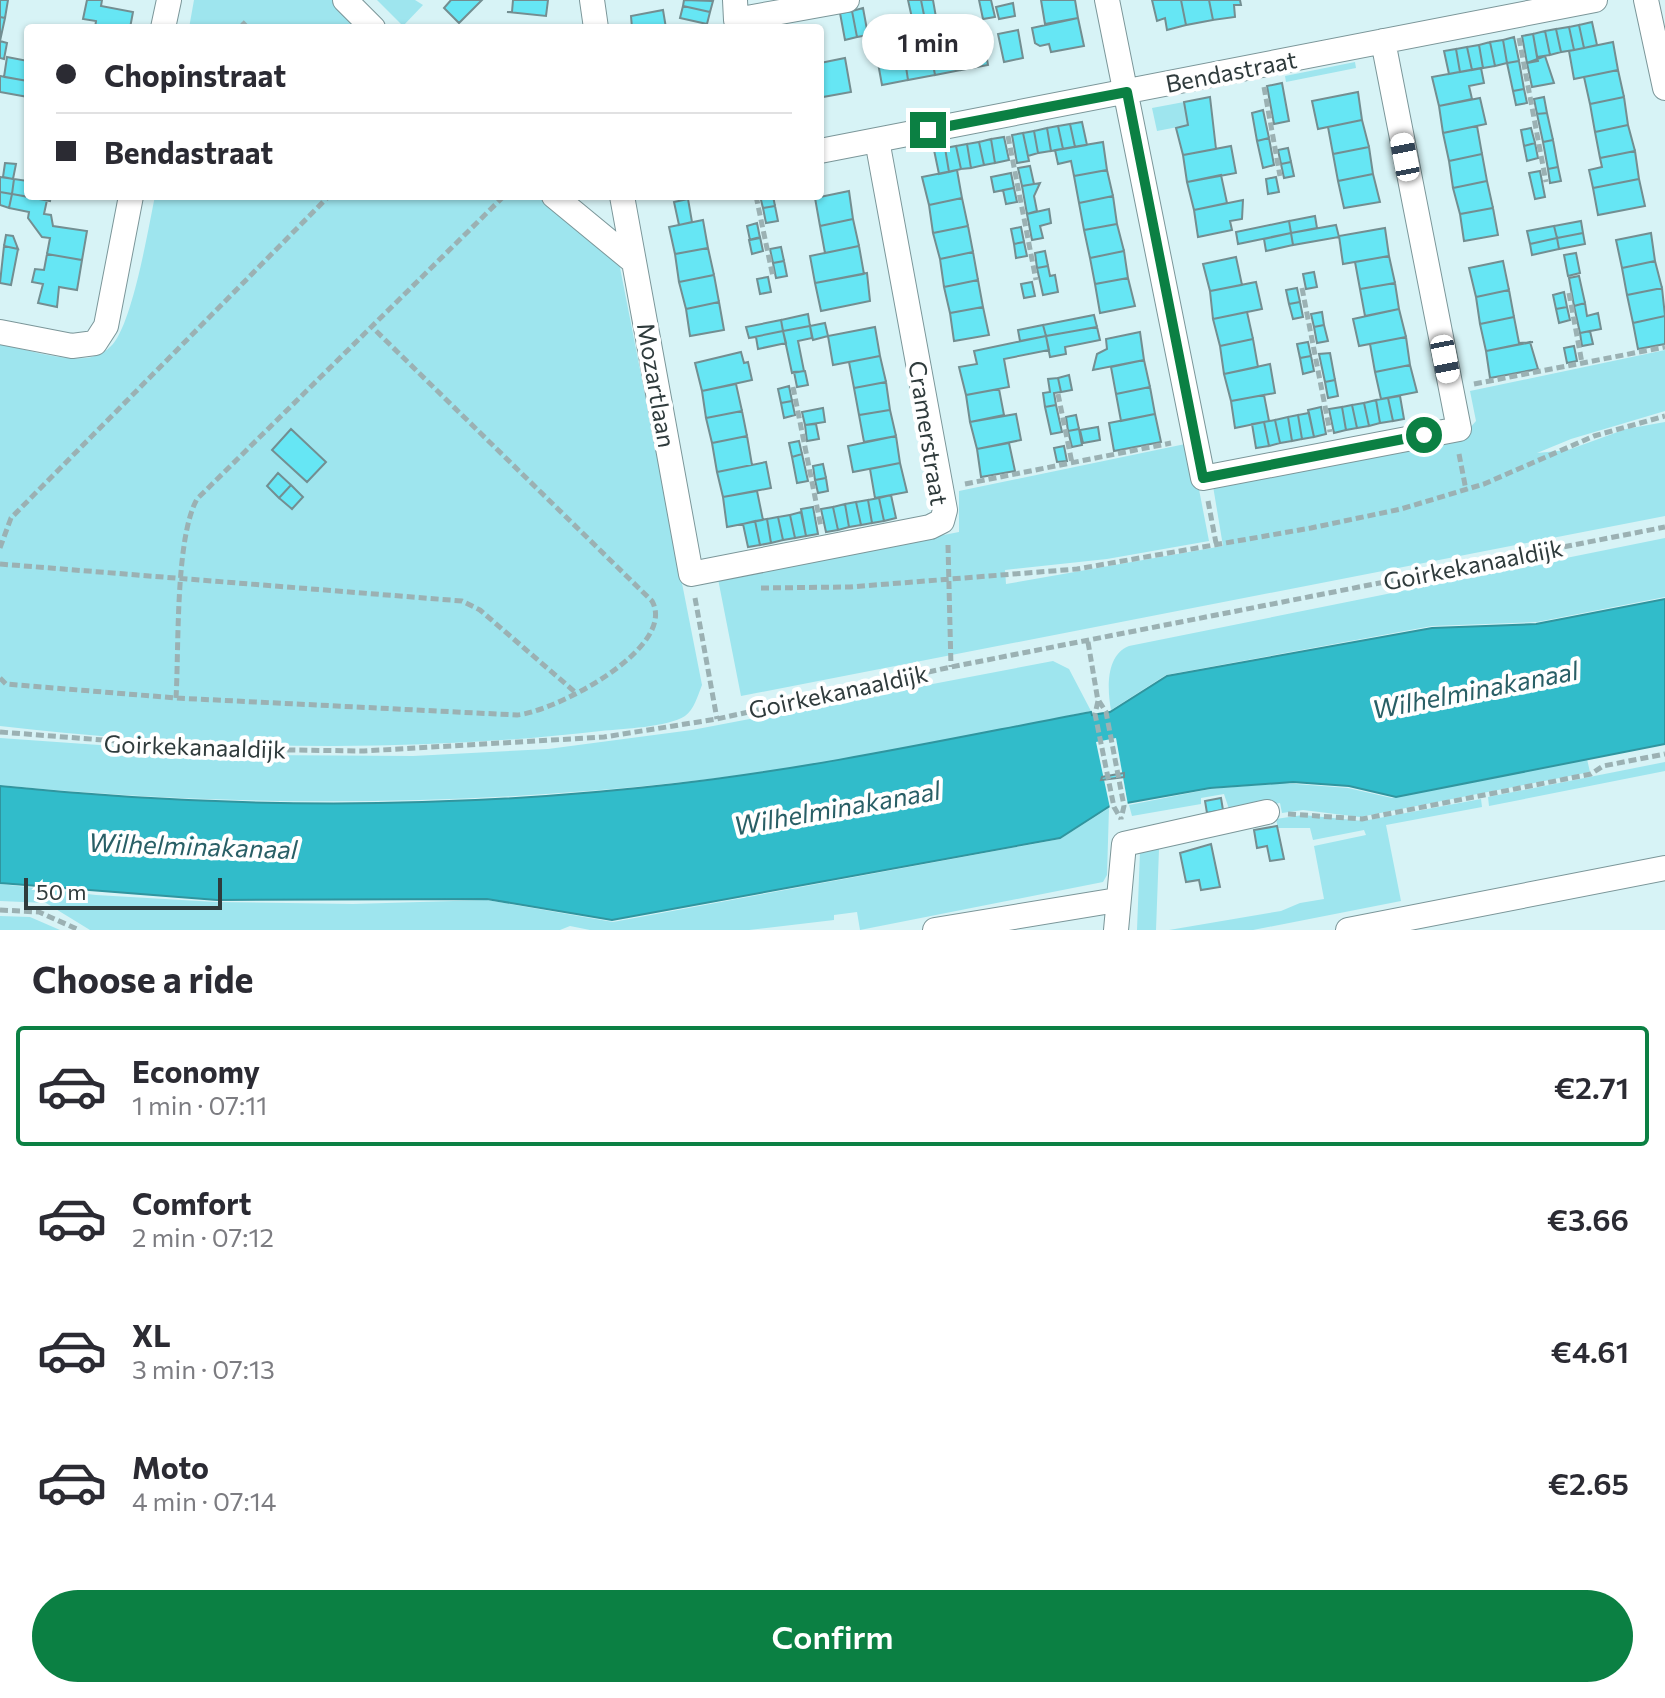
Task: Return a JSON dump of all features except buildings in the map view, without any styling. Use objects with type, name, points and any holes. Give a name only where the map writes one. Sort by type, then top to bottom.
[{"type":"street","points":[[164,24],[169,0]]},
{"type":"street","points":[[345,0],[369,24]]},
{"type":"street","points":[[592,0],[595,24]]},
{"type":"street","points":[[735,0],[736,20],[847,0]]},
{"type":"street","points":[[1107,0],[1203,478],[1459,429],[1383,41]]},
{"type":"street","name":"Bendastraat","points":[[824,150],[1595,0]]},
{"type":"street","points":[[1646,0],[1665,88]]},
{"type":"street","name":"Cramerstraat","points":[[693,584],[825,547],[930,527],[942,521],[945,510],[942,489],[877,140]]},
{"type":"street","points":[[0,332],[72,346],[95,343],[106,326],[130,200]]},
{"type":"street","points":[[559,200],[634,262]]},
{"type":"street","name":"Mozartlaan","points":[[623,200],[693,584]]},
{"type":"street","points":[[1116,930],[1124,844],[1267,812]]},
{"type":"street","points":[[1348,930],[1665,868]]},
{"type":"street","points":[[935,930],[1117,900]]},
{"type":"path","points":[[1515,16],[1546,182]]},
{"type":"path","points":[[1260,66],[1280,176]]},
{"type":"path","points":[[1004,115],[1036,280]]},
{"type":"path","points":[[0,548],[11,518],[325,200]]},
{"type":"path","points":[[176,698],[189,520],[197,499],[500,200]]},
{"type":"path","points":[[757,200],[773,277]]},
{"type":"path","points":[[1302,288],[1334,453]]},
{"type":"path","points":[[1569,293],[1582,363]]},
{"type":"path","points":[[0,678],[6,684],[176,698],[517,715],[531,714],[575,692],[616,667],[649,639],[656,608],[621,569],[372,327]]},
{"type":"path","points":[[1451,388],[1665,347]]},
{"type":"path","points":[[793,387],[825,547]]},
{"type":"path","points":[[1058,394],[1072,463]]},
{"type":"path","points":[[752,588],[850,587],[1077,569],[1401,509],[1466,490],[1594,436],[1665,416]]},
{"type":"path","points":[[1454,429],[1466,490]]},
{"type":"path","points":[[942,489],[1195,438]]},
{"type":"path","points":[[1203,478],[1216,543]]},
{"type":"path","points":[[942,521],[952,579],[951,667]]},
{"type":"path","name":"Goirkekanaaldijk","points":[[0,732],[188,747],[364,751],[575,740],[717,719],[769,704],[951,667],[1665,527]]},
{"type":"path","points":[[0,564],[462,601],[480,610],[575,692]]},
{"type":"path","points":[[693,584],[709,593]]},
{"type":"path","points":[[693,584],[717,719]]},
{"type":"path","points":[[1088,642],[1098,701],[1095,714],[1114,807],[1121,819],[1124,806],[1106,712],[1098,701]]},
{"type":"path","points":[[1267,812],[1362,819],[1591,774],[1603,766],[1665,754]]},
{"type":"path","points":[[0,910],[39,912],[79,930]]},
{"type":"shaded area","points":[[194,0],[340,0],[366,24],[190,24]]},
{"type":"shaded area","points":[[377,0],[415,0],[423,5],[405,24],[401,24]]},
{"type":"shaded area","points":[[1355,62],[1356,68],[1286,82],[1285,76]]},
{"type":"shaded area","points":[[1184,102],[1188,125],[1157,131],[1152,108]]},
{"type":"shaded area","points":[[154,200],[552,200],[614,237],[702,685],[688,713],[668,723],[632,728],[526,738],[376,746],[225,744],[0,726],[0,344],[76,358],[93,357],[104,352],[113,344],[127,316]]},
{"type":"shaded area","points":[[1665,350],[1665,411],[1571,439],[1537,453],[1568,450],[1626,429],[1665,422],[1665,516],[741,696],[718,579],[959,532],[959,491],[1190,443],[1209,541],[1107,559],[1005,570],[1006,584],[1223,546],[1212,480],[1467,431],[1476,421],[1470,391]]},
{"type":"shaded area","points":[[1665,538],[1665,597],[1537,622],[1432,626],[1166,675],[1111,710],[1109,682],[1112,664],[1121,650],[1129,646]]},
{"type":"shaded area","points":[[1053,661],[1069,669],[1091,711],[884,752],[779,770],[674,783],[506,797],[337,801],[168,797],[0,785],[0,738],[241,755],[413,756],[548,749],[692,730]]},
{"type":"shaded area","points":[[1587,759],[1590,772],[1360,817],[1303,810],[1282,813],[1280,803],[1230,812],[1224,794],[1201,798],[1201,804],[1132,816],[1129,805],[1210,789],[1283,783],[1348,788],[1392,798]]},
{"type":"shaded area","points":[[1665,762],[1665,771],[1489,806],[1488,797]]},
{"type":"shaded area","points":[[1481,799],[1482,807],[1386,825],[1401,901],[1253,930],[1169,930],[1281,911],[1300,903],[1324,899],[1314,846],[1366,835],[1364,830],[1313,840],[1310,828],[1278,828],[1276,819],[1303,815],[1363,821]]},
{"type":"shaded area","points":[[1109,808],[1107,875],[1103,882],[860,930],[857,912],[834,915],[834,920],[749,930],[590,930],[570,926],[560,930],[90,930],[46,903],[0,901],[0,884],[96,895],[216,902],[353,904],[487,900],[613,922],[1060,839]]},
{"type":"shaded area","points":[[1206,831],[1208,838],[1159,849],[1156,930],[1137,930],[1140,851]]},
{"type":"shaded area","points":[[0,916],[30,917],[60,930],[0,930]]},
{"type":"water","name":"Wilhelminakanaal","points":[[1665,599],[1665,744],[1396,797],[1349,786],[1293,782],[1210,788],[1110,806],[1060,838],[612,920],[487,899],[217,900],[0,883],[0,786],[168,799],[337,803],[506,799],[675,784],[832,761],[1091,712],[1092,715],[1110,712],[1167,676],[1432,628],[1536,624]]},
{"type":"pier","points":[[1116,738],[1128,805],[1110,808],[1096,742]]},
{"type":"route","points":[[928,130],[1127,92],[1203,478],[1424,435]]}]
